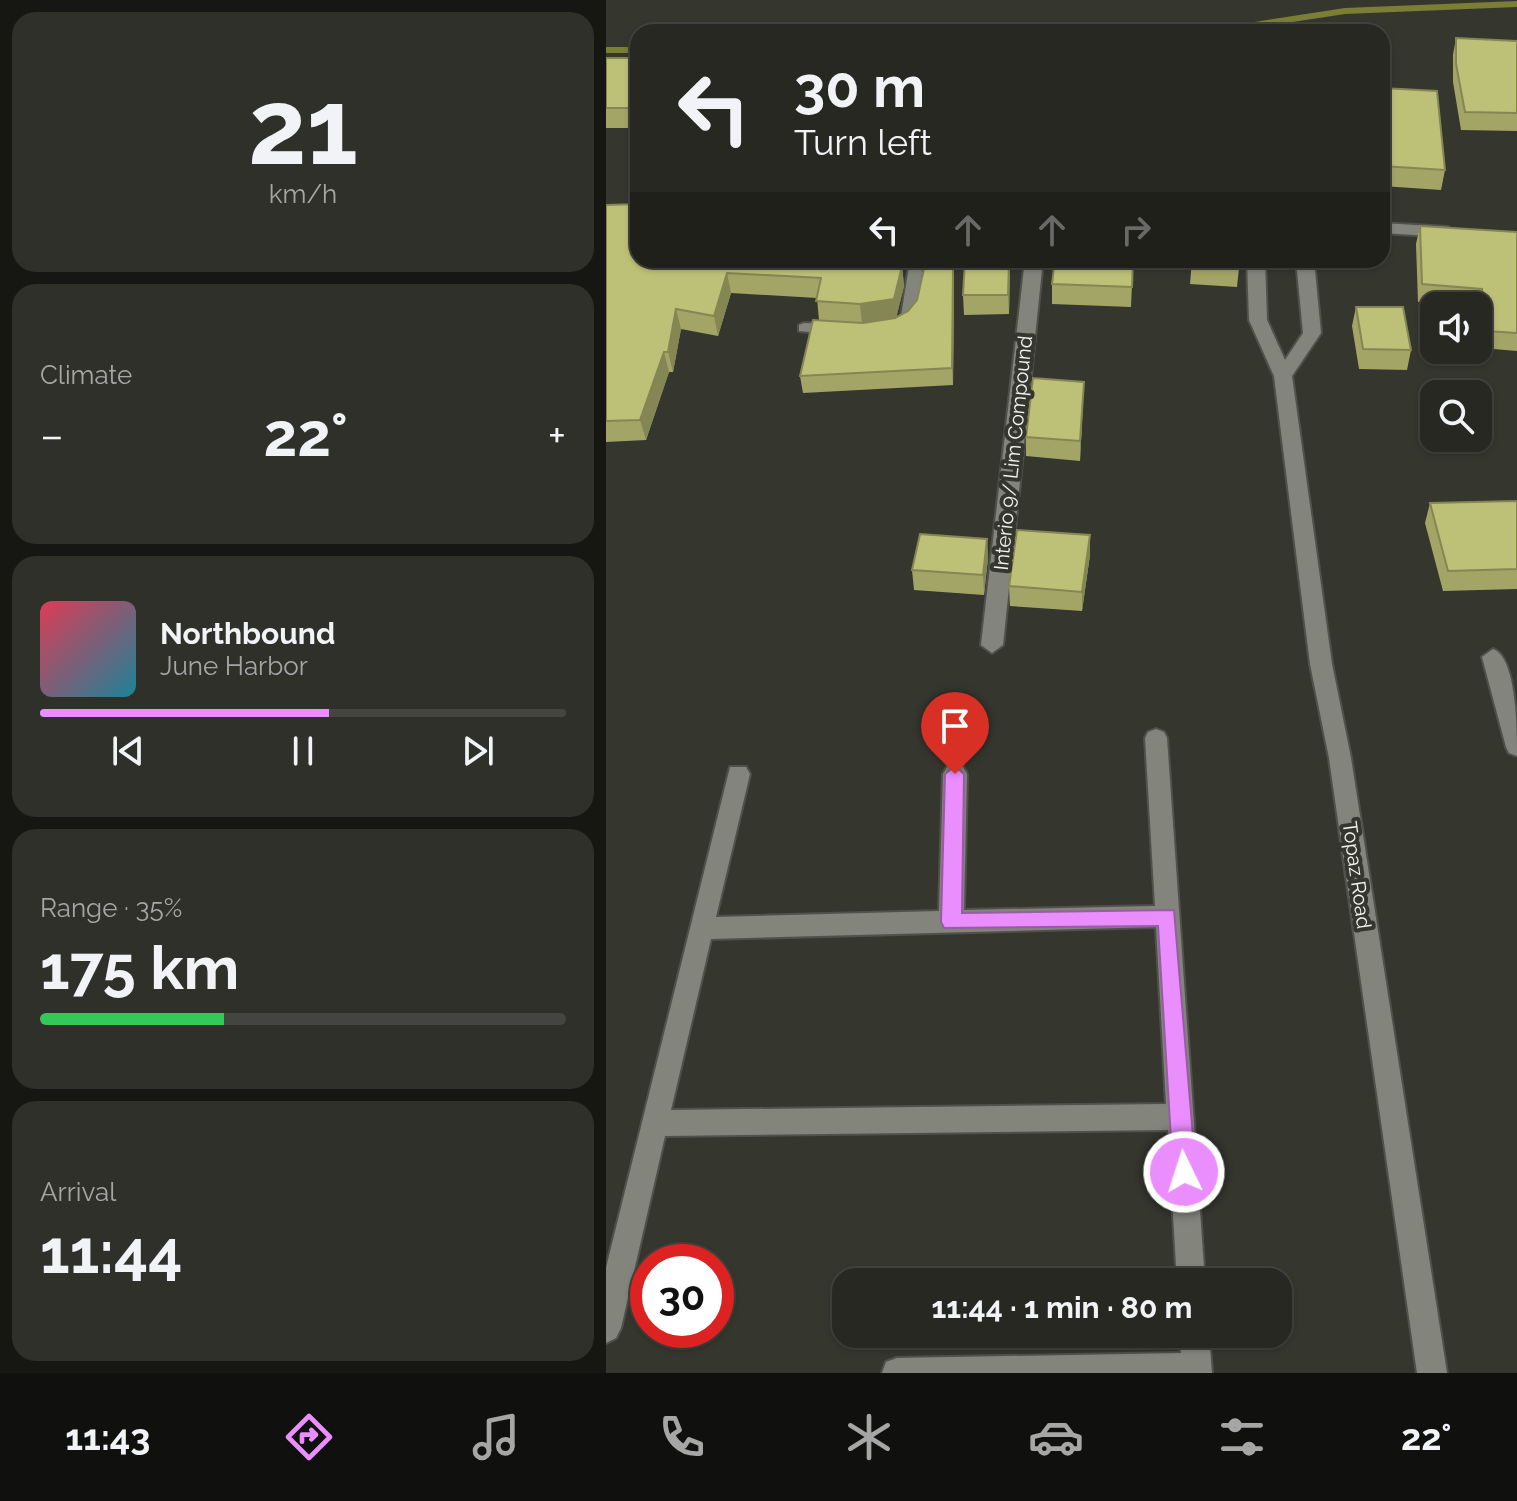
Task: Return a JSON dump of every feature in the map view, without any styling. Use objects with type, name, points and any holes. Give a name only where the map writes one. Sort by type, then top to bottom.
[{"type":"street","points":[[1390,228],[1472,233]]},
{"type":"street","name":"Interio 9/ Lim Compound","points":[[992,645],[1033,268]]},
{"type":"street","name":"Topaz Road","points":[[1256,268],[1258,320],[1283,376],[1321,664],[1340,758],[1432,1373]]},
{"type":"street","points":[[1283,376],[1312,333],[1306,268]]},
{"type":"street","points":[[1493,657],[1517,747]]},
{"type":"street","points":[[1156,738],[1190,1268]]},
{"type":"street","points":[[606,1328],[738,774]]},
{"type":"street","points":[[951,922],[955,774]]},
{"type":"street","points":[[701,928],[1167,916]]},
{"type":"street","points":[[656,1123],[1181,1117]]},
{"type":"street","points":[[897,1373],[1197,1370],[1195,1348]]},
{"type":"lane","points":[[887,332],[902,326],[908,318],[916,268]]},
{"type":"lane","points":[[804,328],[845,330]]},
{"type":"building","points":[[1456,38],[1517,41],[1517,113],[1465,112],[1456,64]]},
{"type":"building","points":[[606,58],[630,58],[630,108],[606,108]]},
{"type":"building","points":[[1390,88],[1437,91],[1445,170],[1390,167]]},
{"type":"building","points":[[630,204],[630,268],[902,268],[894,299],[860,304],[816,301],[821,278],[727,273],[714,316],[676,309],[668,352],[664,352],[640,420],[606,421],[606,205]]},
{"type":"building","points":[[1420,226],[1517,232],[1517,333],[1492,331],[1492,292],[1422,284]]},
{"type":"building","points":[[965,268],[1009,268],[1008,295],[963,295]]},
{"type":"building","points":[[1054,268],[1133,268],[1132,287],[1052,284]]},
{"type":"building","points":[[924,269],[953,269],[952,368],[800,376],[813,320],[863,323],[895,318],[908,311],[917,300]]},
{"type":"building","points":[[1356,307],[1403,307],[1411,350],[1363,349]]},
{"type":"building","points":[[1033,378],[1084,382],[1080,441],[1026,437]]},
{"type":"building","points":[[1517,501],[1517,569],[1448,571],[1430,503]]},
{"type":"building","points":[[1017,530],[1090,535],[1082,592],[1009,586]]},
{"type":"building","points":[[920,534],[987,539],[983,575],[912,570]]},
{"type":"waterway","points":[[1261,24],[1345,11],[1517,4]]},
{"type":"waterway","points":[[606,50],[630,50]]},
{"type":"route","points":[[955,774],[951,922],[1167,916],[1184,1172]]}]
